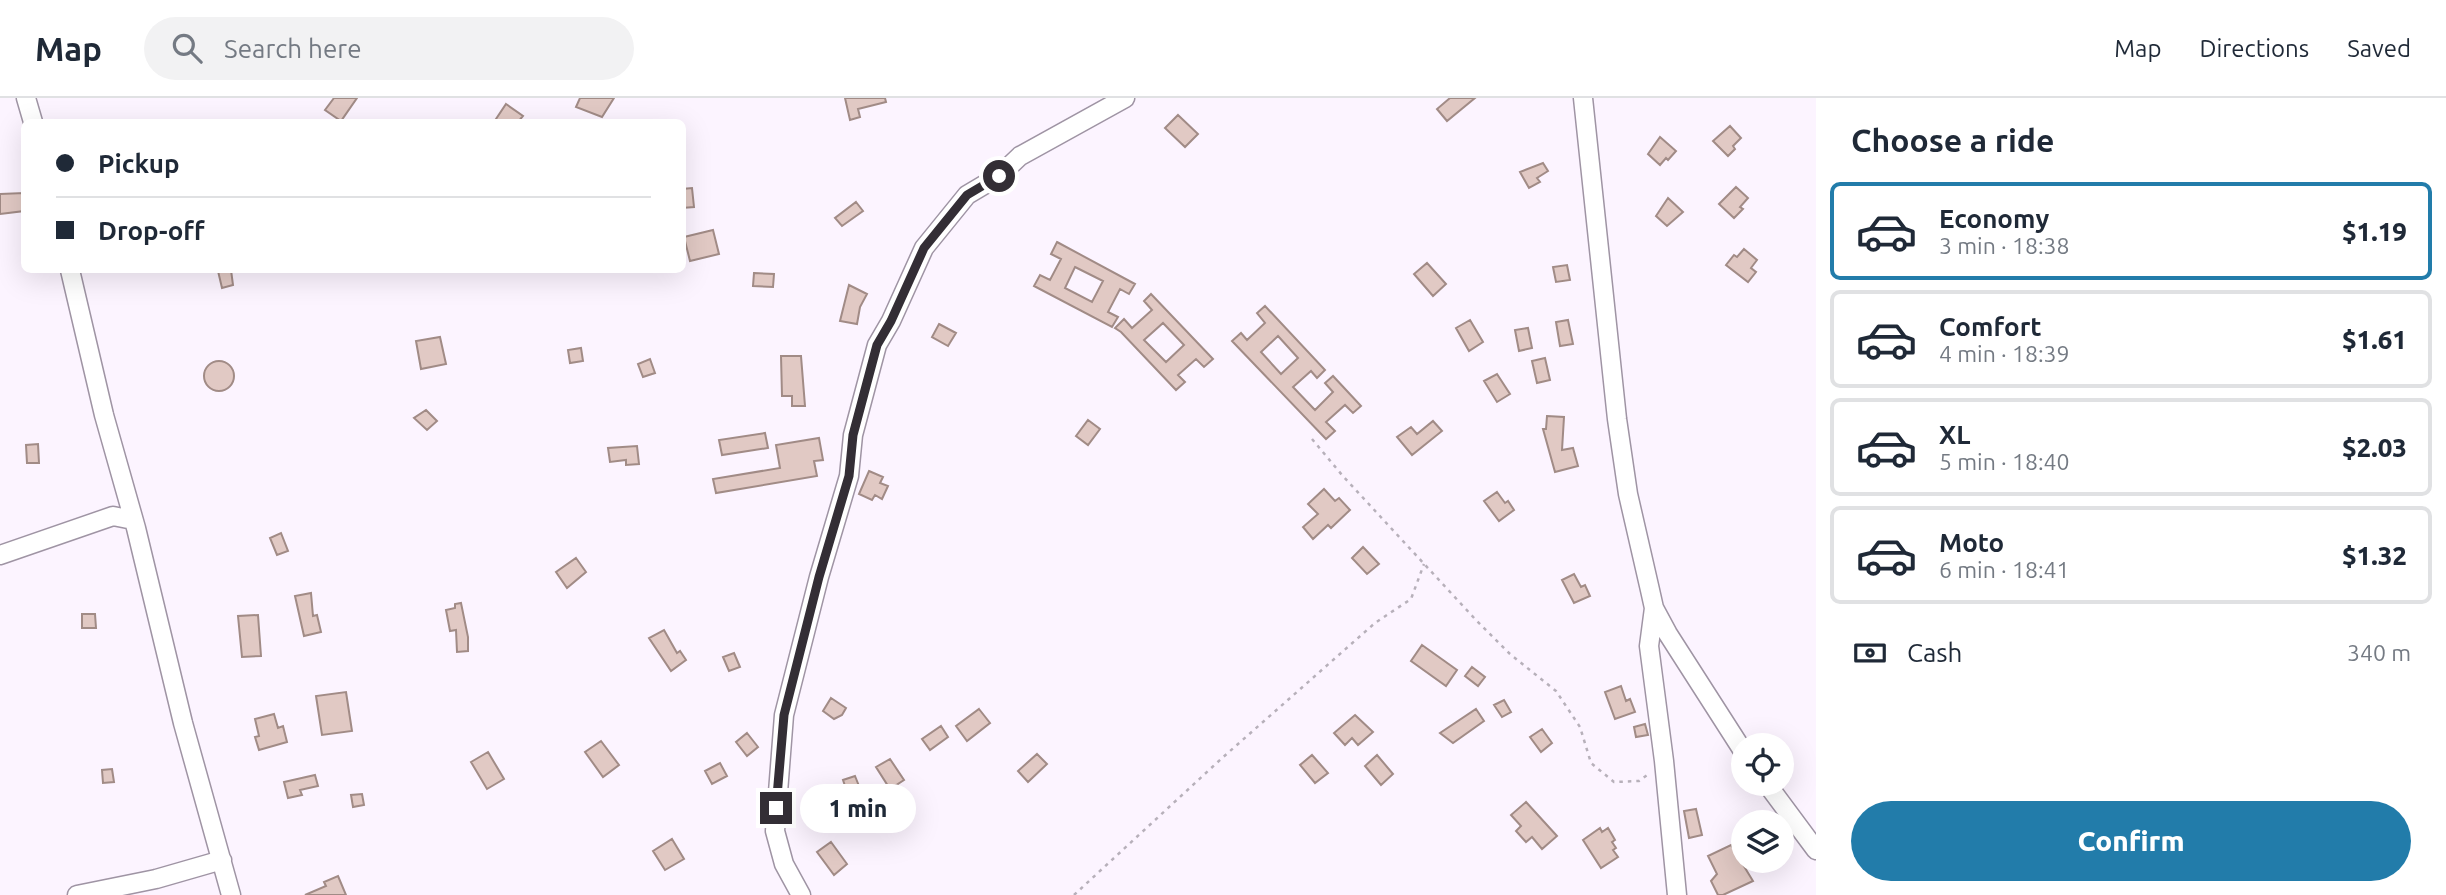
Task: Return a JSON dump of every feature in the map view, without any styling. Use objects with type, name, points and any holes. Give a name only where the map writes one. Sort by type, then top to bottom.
[{"type":"street","points":[[26,98],[32,119]]},
{"type":"street","points":[[800,895],[784,864],[775,831],[784,715],[819,577],[849,476],[853,435],[877,345],[891,321],[924,248],[967,195],[999,176],[1020,156],[1125,98]]},
{"type":"street","points":[[1583,98],[1624,469],[1654,608],[1732,733]]},
{"type":"street","points":[[72,273],[104,415],[183,723],[231,895]]},
{"type":"street","points":[[0,555],[113,516],[133,520]]},
{"type":"street","points":[[1654,608],[1649,646],[1677,895]]},
{"type":"street","points":[[1776,796],[1816,850]]},
{"type":"street","points":[[77,895],[156,879],[222,860]]},
{"type":"path","points":[[1312,439],[1342,475],[1510,654],[1556,691],[1580,727],[1591,763],[1614,782],[1639,781],[1664,761]]},
{"type":"path","points":[[1074,895],[1221,759],[1375,623],[1411,599],[1424,564]]},
{"type":"building","points":[[334,98],[357,98],[342,119],[325,110]]},
{"type":"building","points":[[580,98],[614,98],[602,117],[576,107]]},
{"type":"building","points":[[845,98],[885,98],[886,102],[858,109],[860,117],[850,120]]},
{"type":"building","points":[[1450,98],[1475,98],[1447,121],[1437,109]]},
{"type":"building","points":[[506,104],[523,116],[520,119],[496,119]]},
{"type":"building","points":[[1178,115],[1198,134],[1185,147],[1165,128]]},
{"type":"building","points":[[1730,126],[1741,138],[1728,156],[1713,141]]},
{"type":"building","points":[[1660,137],[1676,151],[1660,165],[1648,154]]},
{"type":"building","points":[[1543,163],[1548,171],[1537,178],[1540,182],[1529,188],[1520,172]]},
{"type":"building","points":[[1736,187],[1748,198],[1740,207],[1743,209],[1734,218],[1719,204]]},
{"type":"building","points":[[692,188],[694,207],[686,208],[686,189]]},
{"type":"building","points":[[21,193],[21,211],[0,214],[0,194]]},
{"type":"building","points":[[1668,198],[1683,212],[1667,226],[1656,216]]},
{"type":"building","points":[[856,202],[863,211],[842,226],[835,218]]},
{"type":"building","points":[[713,230],[719,254],[690,261],[686,237]]},
{"type":"building","points":[[1057,242],[1135,284],[1129,294],[1120,289],[1108,312],[1118,317],[1112,327],[1034,286],[1040,275],[1050,280],[1061,259],[1051,254]],"holes":[[[1075,267],[1103,281],[1092,302],[1065,288]]]},
{"type":"building","points":[[1744,249],[1757,260],[1751,268],[1756,272],[1748,282],[1726,265],[1734,255],[1737,257]]},
{"type":"building","points":[[1427,263],[1446,284],[1433,296],[1414,274]]},
{"type":"building","points":[[1567,265],[1570,280],[1556,282],[1553,267]]},
{"type":"building","points":[[218,273],[231,273],[233,285],[222,288]]},
{"type":"building","points":[[754,273],[774,274],[773,287],[753,286]]},
{"type":"building","points":[[849,285],[867,294],[860,307],[857,324],[840,321]]},
{"type":"building","points":[[1151,294],[1213,359],[1204,367],[1196,359],[1178,375],[1185,382],[1176,390],[1115,328],[1124,319],[1132,328],[1152,310],[1144,301]],"holes":[[[1163,323],[1184,345],[1166,362],[1144,340]]]},
{"type":"building","points":[[1265,306],[1325,370],[1317,378],[1311,371],[1293,387],[1315,410],[1333,392],[1325,383],[1333,376],[1361,406],[1353,413],[1345,405],[1326,422],[1335,431],[1326,439],[1232,341],[1241,333],[1247,340],[1265,323],[1257,313]],"holes":[[[1278,336],[1298,358],[1281,374],[1261,352]]]},
{"type":"building","points":[[1470,320],[1483,342],[1469,351],[1456,328]]},
{"type":"building","points":[[1568,320],[1573,344],[1560,346],[1556,322]]},
{"type":"building","points":[[939,324],[956,333],[948,346],[932,337]]},
{"type":"building","points":[[1528,328],[1532,348],[1519,351],[1515,330]]},
{"type":"building","points":[[440,337],[446,364],[421,369],[416,341]]},
{"type":"building","points":[[581,348],[583,361],[570,363],[568,350]]},
{"type":"building","points":[[781,356],[801,356],[805,406],[792,406],[792,396],[782,396]]},
{"type":"building","points":[[1545,358],[1550,380],[1537,383],[1532,361]]},
{"type":"building","points":[[650,359],[655,373],[643,377],[638,364]]},
{"type":"building","points":[[219,361],[230,365],[234,376],[230,387],[219,391],[208,387],[204,376],[208,365]]},
{"type":"building","points":[[1497,374],[1510,394],[1497,402],[1484,381]]},
{"type":"building","points":[[426,410],[437,421],[427,430],[414,418]]},
{"type":"building","points":[[1547,416],[1564,417],[1562,450],[1573,448],[1578,466],[1555,472],[1543,429],[1546,429]]},
{"type":"building","points":[[1088,420],[1100,429],[1088,445],[1076,436]]},
{"type":"building","points":[[1433,421],[1442,431],[1412,455],[1397,437],[1411,427],[1417,434]]},
{"type":"building","points":[[765,433],[768,448],[722,455],[719,440]]},
{"type":"building","points":[[819,438],[823,460],[814,461],[817,476],[716,493],[713,479],[780,468],[776,445]]},
{"type":"building","points":[[38,444],[39,463],[27,463],[26,445]]},
{"type":"building","points":[[637,446],[639,464],[626,465],[626,460],[610,462],[608,448]]},
{"type":"building","points":[[869,471],[883,477],[880,483],[888,486],[882,499],[875,495],[872,500],[859,494]]},
{"type":"building","points":[[1324,489],[1335,501],[1339,498],[1350,510],[1331,528],[1328,525],[1313,539],[1303,527],[1318,514],[1308,504]]},
{"type":"building","points":[[1497,492],[1514,510],[1499,521],[1484,501]]},
{"type":"building","points":[[281,533],[288,551],[277,555],[270,538]]},
{"type":"building","points":[[1363,547],[1379,564],[1367,574],[1352,558]]},
{"type":"building","points":[[576,558],[586,572],[567,588],[556,572]]},
{"type":"building","points":[[1574,574],[1581,587],[1585,585],[1590,596],[1574,603],[1562,580]]},
{"type":"building","points":[[311,593],[313,616],[317,615],[321,632],[304,636],[295,596]]},
{"type":"building","points":[[461,603],[468,651],[457,652],[456,630],[450,631],[446,610]]},
{"type":"building","points":[[82,614],[95,614],[96,628],[82,628]]},
{"type":"building","points":[[258,615],[261,656],[242,657],[238,616]]},
{"type":"building","points":[[664,630],[677,653],[680,651],[686,660],[671,671],[649,638]]},
{"type":"building","points":[[1422,645],[1457,670],[1446,686],[1411,661]]},
{"type":"building","points":[[734,653],[740,667],[729,671],[723,657]]},
{"type":"building","points":[[1472,667],[1485,677],[1478,686],[1465,676]]},
{"type":"building","points":[[1621,686],[1626,701],[1630,699],[1635,712],[1615,719],[1605,692]]},
{"type":"building","points":[[346,692],[352,731],[322,735],[316,696]]},
{"type":"building","points":[[831,698],[846,708],[842,715],[834,719],[823,711]]},
{"type":"building","points":[[1504,700],[1511,712],[1502,717],[1494,705]]},
{"type":"building","points":[[979,709],[990,723],[967,741],[956,726]]},
{"type":"building","points":[[1476,709],[1484,721],[1453,743],[1440,733]]},
{"type":"building","points":[[274,714],[278,728],[283,726],[287,742],[259,750],[255,737],[259,736],[255,719]]},
{"type":"building","points":[[1355,715],[1373,732],[1358,745],[1352,738],[1345,745],[1334,733]]},
{"type":"building","points":[[1645,724],[1648,735],[1636,737],[1634,727]]},
{"type":"building","points":[[941,726],[948,737],[930,750],[922,739]]},
{"type":"building","points":[[1542,729],[1552,743],[1541,752],[1530,737]]},
{"type":"building","points":[[747,733],[758,747],[747,756],[736,742]]},
{"type":"building","points":[[601,741],[619,765],[603,777],[585,752]]},
{"type":"building","points":[[488,752],[504,779],[487,789],[471,762]]},
{"type":"building","points":[[1037,754],[1047,764],[1028,782],[1018,771]]},
{"type":"building","points":[[1312,755],[1328,773],[1315,783],[1300,765]]},
{"type":"building","points":[[1377,755],[1393,774],[1381,785],[1365,766]]},
{"type":"building","points":[[890,759],[904,780],[890,789],[876,767]]},
{"type":"building","points":[[720,763],[727,776],[712,784],[705,771]]},
{"type":"building","points":[[112,769],[114,782],[103,783],[102,770]]},
{"type":"building","points":[[315,775],[318,786],[300,790],[302,795],[288,798],[284,782]]},
{"type":"building","points":[[855,776],[861,791],[848,795],[843,780]]},
{"type":"building","points":[[362,794],[364,805],[353,807],[351,795]]},
{"type":"building","points":[[1526,802],[1557,836],[1542,849],[1532,837],[1526,842],[1516,831],[1521,826],[1511,815]]},
{"type":"building","points":[[1696,809],[1702,835],[1689,838],[1684,811]]},
{"type":"building","points":[[1600,828],[1602,832],[1608,828],[1615,840],[1612,842],[1616,848],[1613,850],[1618,857],[1601,868],[1583,840]]},
{"type":"building","points":[[672,839],[684,859],[665,870],[653,851]]},
{"type":"building","points":[[831,842],[847,864],[834,875],[817,852]]},
{"type":"building","points":[[1731,845],[1731,873],[1748,873],[1753,881],[1718,895],[1711,881],[1717,874],[1708,856]]},
{"type":"building","points":[[338,876],[346,895],[305,895],[326,886],[324,882]]},
{"type":"route","points":[[776,808],[784,715],[819,577],[849,476],[853,435],[877,345],[891,321],[924,248],[967,195],[999,176]]}]
